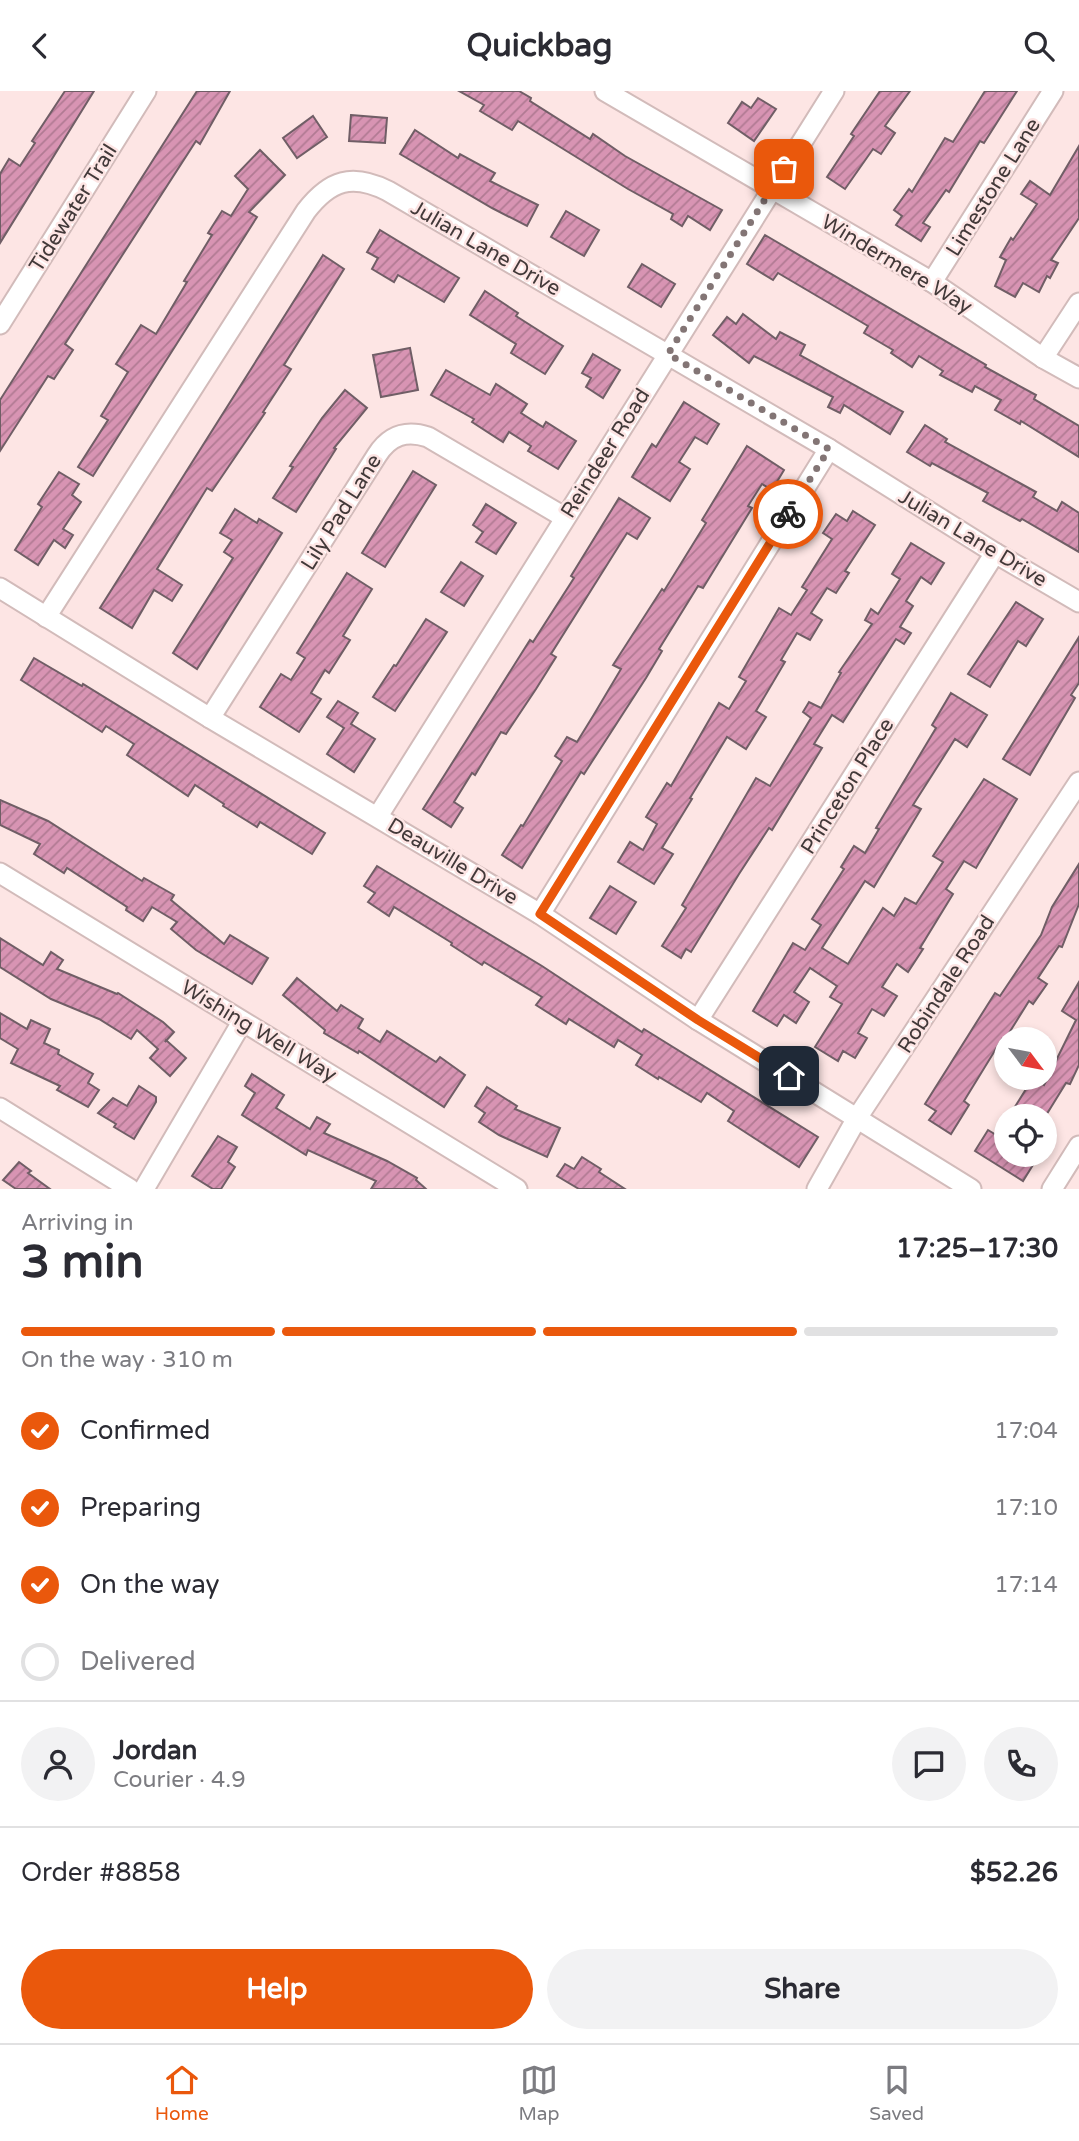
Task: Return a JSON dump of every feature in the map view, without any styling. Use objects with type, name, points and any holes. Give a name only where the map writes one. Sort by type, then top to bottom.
[{"type":"street","name":"Tidewater Trail","points":[[0,324],[146,91]]},
{"type":"street","name":"Windermere Way","points":[[605,91],[932,282],[1043,358],[1079,378]]},
{"type":"street","name":"Reindeer Road","points":[[378,816],[834,91]]},
{"type":"street","name":"Limestone Lane","points":[[932,282],[1053,91]]},
{"type":"street","name":"Julian Lane Drive","points":[[46,617],[306,211],[318,195],[337,183],[359,181],[388,191],[668,354],[829,449],[995,553],[1079,601]]},
{"type":"street","points":[[1043,358],[1079,303]]},
{"type":"street","name":"Lily Pad Lane","points":[[210,718],[384,444],[392,438],[406,433],[428,437],[564,517]]},
{"type":"street","points":[[540,914],[829,449]]},
{"type":"street","name":"Princeton Place","points":[[698,1020],[995,553]]},
{"type":"street","name":"Deauville Drive","points":[[0,588],[210,718],[540,914],[698,1020],[971,1189]]},
{"type":"street","name":"Robindale Road","points":[[817,1189],[857,1118],[1079,782]]},
{"type":"street","name":"Wishing Well Way","points":[[0,873],[517,1189]]},
{"type":"street","points":[[144,1189],[242,1021]]},
{"type":"street","points":[[0,1108],[130,1189]]},
{"type":"street","points":[[1052,1189],[1079,1146]]},
{"type":"building","points":[[65,91],[94,91],[0,243],[0,174],[9,159],[20,166],[35,143],[32,141]]},
{"type":"building","points":[[197,91],[230,91],[200,144],[196,141],[65,344],[73,350],[54,379],[48,376],[0,451],[0,400]]},
{"type":"building","points":[[459,91],[519,91],[531,98],[530,101],[590,139],[593,134],[625,156],[722,210],[710,230],[688,216],[682,226],[671,219],[673,214],[518,121],[512,130],[480,111],[484,105]]},
{"type":"building","points":[[880,91],[910,91],[885,126],[895,133],[881,154],[873,149],[845,189],[827,177],[854,136],[851,134]]},
{"type":"building","points":[[985,91],[1017,91],[984,143],[980,141],[949,192],[946,190],[923,223],[930,227],[921,241],[896,225],[902,216],[894,210],[909,189],[912,192],[945,138],[953,142]]},
{"type":"building","points":[[758,98],[776,109],[754,141],[728,123],[742,102],[751,108]]},
{"type":"building","points":[[351,115],[387,118],[385,143],[349,141]]},
{"type":"building","points":[[313,116],[327,137],[297,158],[283,138]]},
{"type":"building","points":[[415,130],[458,158],[460,154],[495,173],[490,181],[538,205],[527,226],[400,154]]},
{"type":"building","points":[[1079,146],[1079,218],[1051,260],[1058,263],[1039,292],[1023,283],[1015,297],[995,286],[1006,260],[1000,257],[1037,204],[1021,194],[1030,181],[1050,195]]},
{"type":"building","points":[[260,150],[285,175],[249,212],[257,217],[93,476],[78,467],[108,420],[101,416],[128,372],[116,364],[141,325],[156,334],[212,235],[208,233],[222,211],[231,216],[248,189],[235,176]]},
{"type":"building","points":[[566,211],[599,230],[584,256],[551,237]]},
{"type":"building","points":[[380,230],[459,278],[444,302],[398,275],[394,282],[372,269],[378,258],[367,252]]},
{"type":"building","points":[[765,235],[1036,395],[1034,399],[1079,426],[1079,457],[1021,421],[1020,424],[995,410],[1001,400],[975,386],[972,392],[940,375],[943,371],[919,356],[912,367],[891,353],[893,350],[864,333],[868,326],[778,273],[773,280],[747,264]]},
{"type":"building","points":[[323,255],[344,269],[284,365],[291,369],[263,412],[265,413],[212,491],[207,488],[157,569],[182,585],[172,601],[154,590],[132,628],[100,608]]},
{"type":"building","points":[[642,264],[675,284],[661,307],[628,287]]},
{"type":"building","points":[[485,291],[518,313],[516,316],[563,346],[545,374],[511,353],[516,344],[470,315]]},
{"type":"building","points":[[743,314],[776,339],[780,332],[805,345],[800,355],[903,412],[890,434],[844,405],[840,413],[828,407],[833,397],[754,356],[749,363],[713,335],[727,317],[736,324]]},
{"type":"building","points":[[410,348],[418,390],[381,397],[373,355]]},
{"type":"building","points":[[593,354],[620,370],[603,398],[586,387],[591,378],[582,373]]},
{"type":"building","points":[[446,370],[490,395],[496,384],[527,404],[521,413],[543,427],[546,422],[576,441],[558,469],[528,451],[531,446],[509,432],[503,442],[472,422],[474,419],[431,395]]},
{"type":"building","points":[[345,390],[367,408],[334,448],[336,449],[296,512],[273,498],[293,467],[290,466],[322,418]]},
{"type":"building","points":[[684,402],[719,424],[707,444],[695,437],[679,462],[690,469],[670,501],[632,477],[652,444],[656,447]]},
{"type":"building","points":[[925,425],[947,439],[945,442],[1036,492],[1033,497],[1057,511],[1062,502],[1079,513],[1079,552],[1022,519],[1020,521],[983,501],[988,493],[932,463],[930,466],[907,452]]},
{"type":"building","points":[[747,446],[784,470],[772,490],[762,484],[748,506],[752,508],[703,588],[698,586],[659,649],[662,651],[646,678],[584,774],[581,772],[522,868],[502,855],[562,761],[555,756],[567,737],[577,742],[593,716],[621,669],[613,665],[662,589],[664,591],[706,523],[702,520]]},
{"type":"building","points":[[413,471],[436,485],[385,567],[362,553]]},
{"type":"building","points":[[59,472],[79,484],[72,495],[81,502],[63,529],[73,535],[65,548],[54,540],[38,565],[15,550],[42,507],[38,504]]},
{"type":"building","points":[[619,498],[650,518],[637,539],[627,533],[551,654],[556,657],[536,689],[506,734],[501,732],[475,775],[472,773],[454,802],[463,808],[451,827],[423,809],[530,640],[533,642],[574,578],[571,576]]},
{"type":"building","points":[[486,504],[516,523],[496,554],[476,542],[483,532],[473,525]]},
{"type":"building","points":[[235,509],[257,523],[259,519],[282,533],[197,669],[173,653],[233,558],[224,552],[232,540],[220,533]]},
{"type":"building","points":[[853,511],[875,525],[845,571],[849,573],[836,593],[827,588],[811,613],[822,620],[810,640],[797,633],[781,660],[785,662],[756,711],[766,717],[746,749],[727,737],[662,848],[673,854],[654,884],[618,862],[630,842],[643,850],[657,824],[646,817],[667,783],[671,786],[719,703],[729,709],[746,681],[739,677],[779,608],[791,615],[807,590],[802,587],[832,539],[823,533],[836,514],[847,521]]},
{"type":"building","points":[[911,543],[944,563],[931,584],[921,577],[906,601],[913,606],[900,627],[911,633],[904,644],[896,639],[843,722],[832,715],[814,744],[822,748],[772,830],[769,828],[691,952],[686,949],[681,958],[662,946],[686,908],[682,905],[756,778],[770,786],[811,718],[803,712],[809,702],[821,708],[841,673],[839,672],[872,624],[865,620],[871,609],[878,614],[900,579],[892,574]]},
{"type":"building","points":[[461,562],[483,576],[464,606],[441,592]]},
{"type":"building","points":[[347,573],[372,589],[343,636],[350,640],[329,673],[325,670],[311,693],[321,699],[299,732],[260,707],[281,674],[291,680],[305,658],[297,653]]},
{"type":"building","points":[[1016,602],[1043,619],[1026,646],[1018,641],[990,687],[968,674]]},
{"type":"building","points":[[426,619],[447,632],[395,711],[373,697]]},
{"type":"building","points":[[1079,637],[1079,683],[1071,695],[1075,698],[1030,775],[1003,759]]},
{"type":"building","points":[[34,658],[82,686],[83,684],[325,833],[312,854],[260,822],[257,827],[195,785],[188,796],[127,755],[134,744],[106,726],[102,732],[21,680]]},
{"type":"building","points":[[951,693],[987,715],[967,747],[955,739],[913,805],[921,809],[874,887],[865,881],[822,948],[848,964],[883,908],[894,916],[905,898],[916,904],[943,862],[933,856],[984,779],[1017,799],[976,868],[964,861],[946,889],[953,894],[908,972],[897,964],[882,987],[897,996],[884,1016],[872,1009],[858,1033],[867,1038],[855,1058],[843,1051],[838,1061],[815,1047],[842,1004],[830,997],[837,986],[810,968],[794,992],[809,1002],[796,1023],[784,1015],[777,1026],[753,1011],[793,943],[805,950],[821,925],[812,919],[844,869],[841,867],[854,846],[865,853],[879,829],[876,828],[936,728],[932,725]]},
{"type":"building","points":[[338,701],[358,713],[351,724],[375,739],[354,772],[327,754],[344,728],[327,717]]},
{"type":"building","points":[[0,800],[48,821],[142,881],[144,878],[174,895],[171,900],[224,944],[230,935],[268,958],[252,984],[196,950],[171,929],[177,922],[152,907],[143,921],[126,910],[127,907],[67,868],[64,873],[34,854],[40,844],[0,825]]},
{"type":"building","points":[[1079,864],[1079,904],[1062,947],[1059,946],[1038,978],[1047,984],[1033,1004],[1029,1001],[1013,1027],[994,1027],[994,1052],[964,1101],[969,1105],[951,1134],[929,1120],[936,1111],[925,1104],[995,993],[1000,996],[1041,935],[1052,907]]},
{"type":"building","points":[[377,866],[542,966],[642,1032],[644,1029],[818,1137],[799,1167],[728,1121],[734,1111],[707,1093],[701,1102],[659,1077],[658,1079],[636,1065],[642,1055],[618,1040],[614,1047],[569,1019],[566,1024],[536,1005],[542,997],[484,962],[482,965],[394,907],[389,916],[368,902],[375,893],[364,886]]},
{"type":"building","points":[[610,886],[636,902],[616,934],[590,918]]},
{"type":"building","points":[[0,938],[43,965],[51,952],[63,960],[57,969],[118,993],[163,1022],[174,1032],[166,1040],[186,1058],[170,1076],[150,1058],[158,1049],[137,1030],[131,1039],[99,1019],[51,999],[0,967]]},
{"type":"building","points":[[297,978],[337,1011],[341,1005],[363,1019],[358,1028],[380,1042],[387,1031],[436,1062],[440,1057],[465,1075],[444,1107],[359,1051],[358,1053],[324,1033],[325,1030],[283,995]]},
{"type":"building","points":[[1079,982],[1079,1065],[1070,1084],[1066,1083],[1053,1104],[1017,1104],[1026,1090],[1057,1090],[1057,1059],[1076,1020],[1062,1011]]},
{"type":"building","points":[[0,1013],[27,1029],[31,1020],[50,1029],[44,1043],[59,1050],[58,1054],[93,1074],[88,1083],[99,1090],[88,1107],[57,1090],[60,1086],[11,1063],[18,1049],[0,1038]]},
{"type":"building","points":[[252,1074],[284,1095],[276,1108],[310,1129],[317,1117],[330,1124],[324,1133],[387,1161],[417,1178],[426,1189],[371,1189],[376,1181],[308,1150],[306,1155],[242,1115],[255,1093],[245,1086]]},
{"type":"building","points":[[139,1086],[156,1097],[156,1102],[134,1139],[98,1113],[113,1098],[127,1106]]},
{"type":"building","points":[[487,1087],[517,1106],[515,1109],[560,1128],[547,1157],[499,1135],[479,1122],[485,1113],[475,1106]]},
{"type":"building","points":[[988,1130],[994,1134],[994,1163],[975,1151]]},
{"type":"building","points":[[218,1136],[237,1147],[228,1162],[235,1167],[221,1189],[213,1189],[192,1176]]},
{"type":"building","points":[[582,1157],[625,1189],[579,1189],[557,1176],[565,1164],[574,1169]]},
{"type":"building","points":[[19,1162],[31,1171],[28,1173],[50,1189],[16,1189],[3,1180]]},
{"type":"building","points":[[1001,1167],[1032,1167],[1023,1181]]},
{"type":"way so far","points":[[784,169],[668,354],[829,449],[788,514]]},
{"type":"route","points":[[788,514],[540,914],[698,1020],[789,1076]]}]
